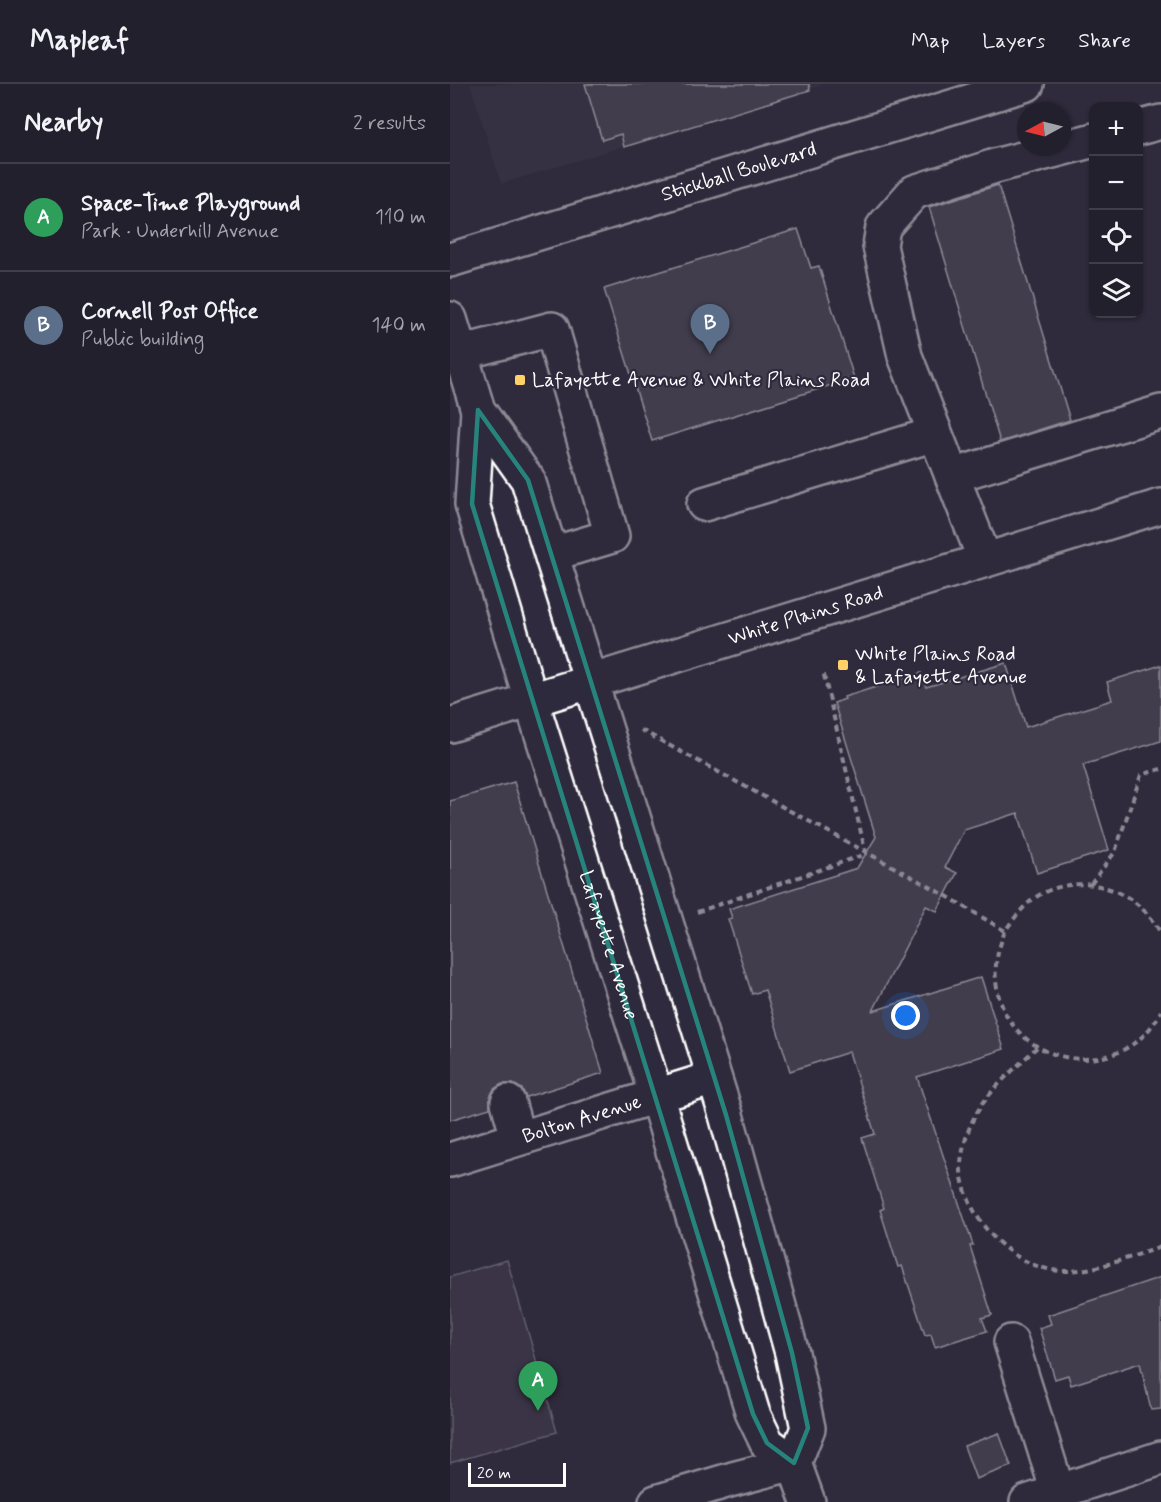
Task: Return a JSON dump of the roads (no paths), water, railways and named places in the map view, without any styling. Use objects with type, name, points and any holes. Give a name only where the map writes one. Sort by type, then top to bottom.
[{"type":"street","name":"Stickball Boulevard","points":[[450,260],[1027,84]]},
{"type":"street","points":[[1143,127],[1161,122]]},
{"type":"street","points":[[985,560],[905,356],[880,246],[883,226],[914,192],[995,166],[1089,141]]},
{"type":"street","name":"Lafayette Avenue","points":[[450,319],[478,410],[528,480],[714,1078],[792,1353],[808,1428],[794,1463],[766,1443],[753,1414],[472,504],[461,488],[478,410]]},
{"type":"street","points":[[460,353],[552,329],[612,536],[552,554]]},
{"type":"street","points":[[952,476],[1161,412]]},
{"type":"street","points":[[704,504],[936,434]]},
{"type":"street","name":"White Plains Road","points":[[450,725],[1161,506]]},
{"type":"street","name":"Bolton Avenue","points":[[450,1160],[714,1078]]},
{"type":"street","points":[[508,1102],[518,1138]]},
{"type":"street","points":[[1011,1342],[1040,1498],[1161,1458]]},
{"type":"street","points":[[656,1502],[794,1463],[808,1502]]},
{"type":"place","name":"Cornell Post Office","points":[[710,354]]},
{"type":"place","name":"Lafayette Avenue & White Plains Road","points":[[520,380]]},
{"type":"place","name":"White Plains Road & Lafayette Avenue","points":[[843,665]]},
{"type":"place","name":"Space-Time Playground","points":[[538,1411]]}]
